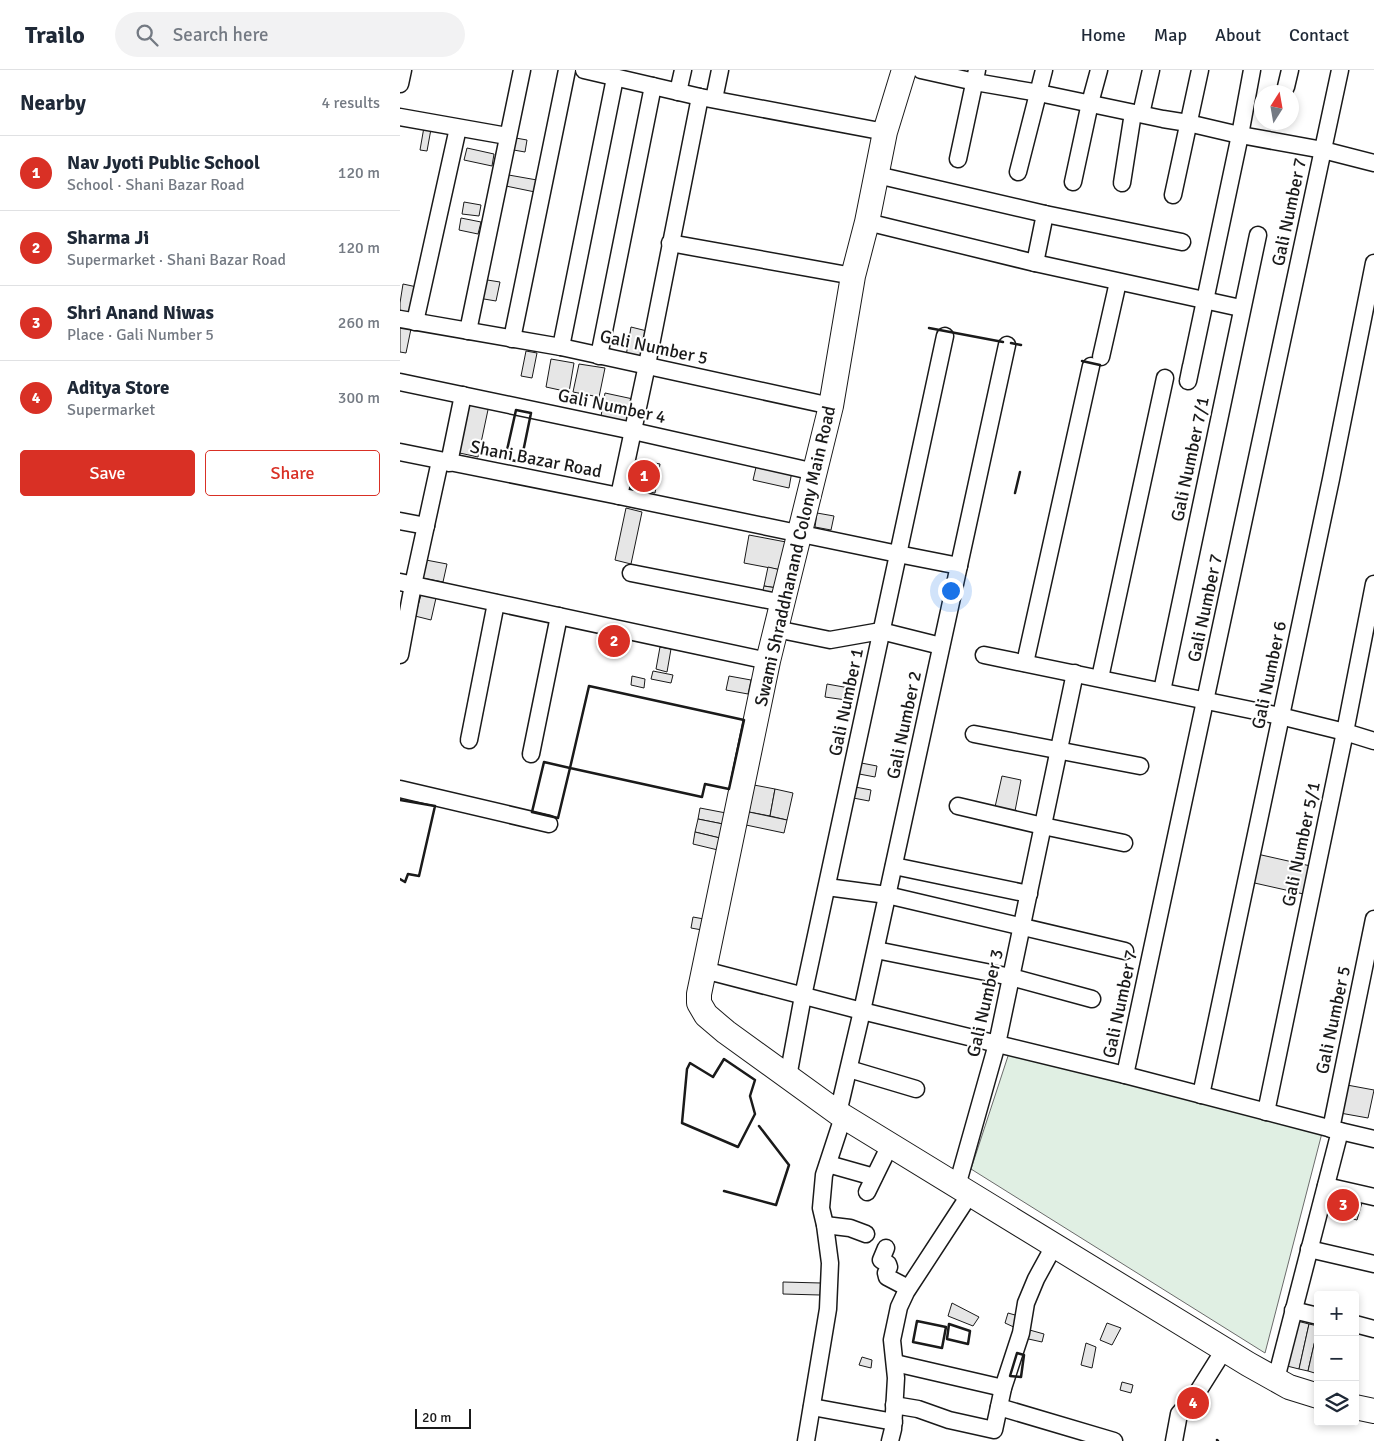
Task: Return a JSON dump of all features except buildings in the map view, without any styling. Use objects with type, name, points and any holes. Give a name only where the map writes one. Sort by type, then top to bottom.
[{"type":"street","points":[[400,84],[403,70]]},
{"type":"street","points":[[468,331],[522,70]]},
{"type":"street","points":[[512,338],[567,70]]},
{"type":"street","points":[[584,70],[707,98],[885,132]]},
{"type":"street","points":[[678,92],[683,70]]},
{"type":"street","points":[[619,496],[648,365],[670,243],[707,98],[720,70]]},
{"type":"street","name":"Swami Shraddhanand Colony Main Road","points":[[788,1077],[706,1015],[699,1004],[699,994],[768,661],[831,406],[853,276],[867,222],[885,132],[904,70]]},
{"type":"street","points":[[921,70],[976,76],[1039,93],[1137,114],[1188,122],[1240,135],[1323,150],[1374,163]]},
{"type":"street","points":[[1018,172],[1044,70]]},
{"type":"street","points":[[1073,182],[1099,70]]},
{"type":"street","points":[[1122,183],[1137,114],[1151,70]]},
{"type":"street","points":[[1173,195],[1200,70]]},
{"type":"street","points":[[1191,366],[1188,381],[1252,70]]},
{"type":"street","points":[[1286,85],[1290,70]]},
{"type":"street","points":[[1323,150],[1340,70]]},
{"type":"street","points":[[958,159],[976,76]]},
{"type":"street","points":[[561,347],[615,78]]},
{"type":"street","points":[[599,356],[653,86]]},
{"type":"street","points":[[400,118],[507,136]]},
{"type":"street","points":[[408,320],[458,128]]},
{"type":"street","name":"Gali Number 7","points":[[1125,1075],[1323,150]]},
{"type":"street","points":[[876,175],[1044,214],[1182,242]]},
{"type":"street","points":[[1035,263],[1044,214]]},
{"type":"street","points":[[867,222],[1035,263],[1236,307]]},
{"type":"street","name":"Gali Number 7/1","points":[[1162,691],[1258,235]]},
{"type":"street","points":[[670,243],[853,276]]},
{"type":"street","name":"Gali Number 6","points":[[1202,1095],[1374,263]]},
{"type":"street","points":[[1025,663],[1096,362],[1118,282]]},
{"type":"street","name":"Gali Number 5","points":[[408,320],[561,347],[831,406]]},
{"type":"street","name":"Gali Number 1","points":[[788,1077],[826,888],[945,336]]},
{"type":"street","name":"Gali Number 2","points":[[806,1441],[828,1309],[830,1263],[821,1208],[824,1175],[841,1115],[849,1069],[1007,345]]},
{"type":"street","points":[[1100,678],[1165,378]]},
{"type":"street","name":"Gali Number 4","points":[[400,382],[815,472]]},
{"type":"street","points":[[400,651],[407,584],[445,462],[463,395]]},
{"type":"street","name":"Shani Bazar Road","points":[[400,452],[959,566]]},
{"type":"street","points":[[400,521],[426,526]]},
{"type":"street","points":[[631,573],[783,603]]},
{"type":"street","points":[[407,584],[768,661]]},
{"type":"street","name":"Gali Number 5/1","points":[[1266,1112],[1374,584]]},
{"type":"street","points":[[469,740],[496,603]]},
{"type":"street","points":[[531,754],[559,616]]},
{"type":"street","points":[[776,629],[830,640],[881,631],[941,646]]},
{"type":"street","points":[[984,655],[1280,716],[1374,741]]},
{"type":"street","name":"Gali Number 3","points":[[890,1441],[894,1422],[895,1363],[892,1340],[893,1330],[899,1307],[908,1288],[963,1190],[997,1044],[1076,673]]},
{"type":"street","points":[[974,734],[1140,766]]},
{"type":"street","points":[[400,789],[549,824]]},
{"type":"street","points":[[958,806],[1124,843]]},
{"type":"street","points":[[894,866],[1029,894]]},
{"type":"street","points":[[826,888],[887,896],[1125,951]]},
{"type":"street","name":"Gali Number 5","points":[[1276,1379],[1326,1186],[1374,919]]},
{"type":"street","points":[[876,950],[1011,977],[1092,999]]},
{"type":"street","points":[[704,970],[862,1012],[1125,1075],[1374,1139]]},
{"type":"street","points":[[849,1069],[916,1089]]},
{"type":"street","points":[[788,1077],[841,1115],[1224,1350],[1289,1387],[1314,1395]]},
{"type":"street","points":[[828,1164],[871,1184],[890,1145]]},
{"type":"street","points":[[1326,1186],[1374,1197]]},
{"type":"street","points":[[825,1225],[850,1228],[866,1234]]},
{"type":"street","points":[[894,1405],[918,1409],[949,1420],[994,1430],[1003,1388],[1021,1333],[1026,1303],[1036,1279],[1054,1246]]},
{"type":"street","points":[[886,1248],[881,1260],[888,1264],[887,1277],[908,1288]]},
{"type":"street","points":[[1309,1249],[1374,1264]]},
{"type":"street","points":[[1293,1310],[1314,1315]]},
{"type":"street","points":[[1359,1325],[1374,1329]]},
{"type":"street","points":[[1174,1441],[1179,1414],[1197,1393],[1224,1350]]},
{"type":"street","points":[[895,1363],[1003,1388]]},
{"type":"street","points":[[812,1406],[894,1422]]},
{"type":"street","points":[[999,1407],[1114,1441]]},
{"type":"street","points":[[1359,1408],[1374,1411]]},
{"type":"green space","points":[[1009,1053],[1322,1133],[1265,1353],[971,1169]]},
{"type":"wall","points":[[929,328],[1003,342]]},
{"type":"wall","points":[[1011,343],[1021,345]]},
{"type":"wall","points":[[1082,361],[1100,365]]},
{"type":"wall","points":[[516,410],[531,413],[521,462],[505,459],[516,410]]},
{"type":"wall","points":[[1015,493],[1020,472]]},
{"type":"wall","points":[[589,686],[744,720],[729,789],[705,784],[702,797],[570,768],[589,686]]},
{"type":"wall","points":[[544,762],[570,768],[558,818],[532,812],[544,762]]},
{"type":"wall","points":[[400,800],[435,806],[419,876],[408,874],[405,882],[400,879]]},
{"type":"wall","points":[[724,1059],[755,1080],[750,1096],[755,1114],[738,1147],[682,1123],[687,1069],[690,1063],[713,1077],[724,1059]]},
{"type":"wall","points":[[724,1191],[776,1205],[789,1165],[759,1126]]},
{"type":"wall","points":[[917,1321],[946,1327],[942,1348],[913,1342],[917,1321]]},
{"type":"wall","points":[[949,1324],[970,1331],[968,1344],[947,1339],[949,1324]]},
{"type":"wall","points":[[1017,1353],[1024,1355],[1021,1377],[1010,1376],[1017,1353]]},
{"type":"place","name":"Nav Jyoti Public School","points":[[644,476]]},
{"type":"place","name":"Sharma Ji","points":[[614,641]]},
{"type":"place","name":"Shri Anand Niwas","points":[[1343,1205]]},
{"type":"place","name":"Aditya Store","points":[[1193,1403]]}]
